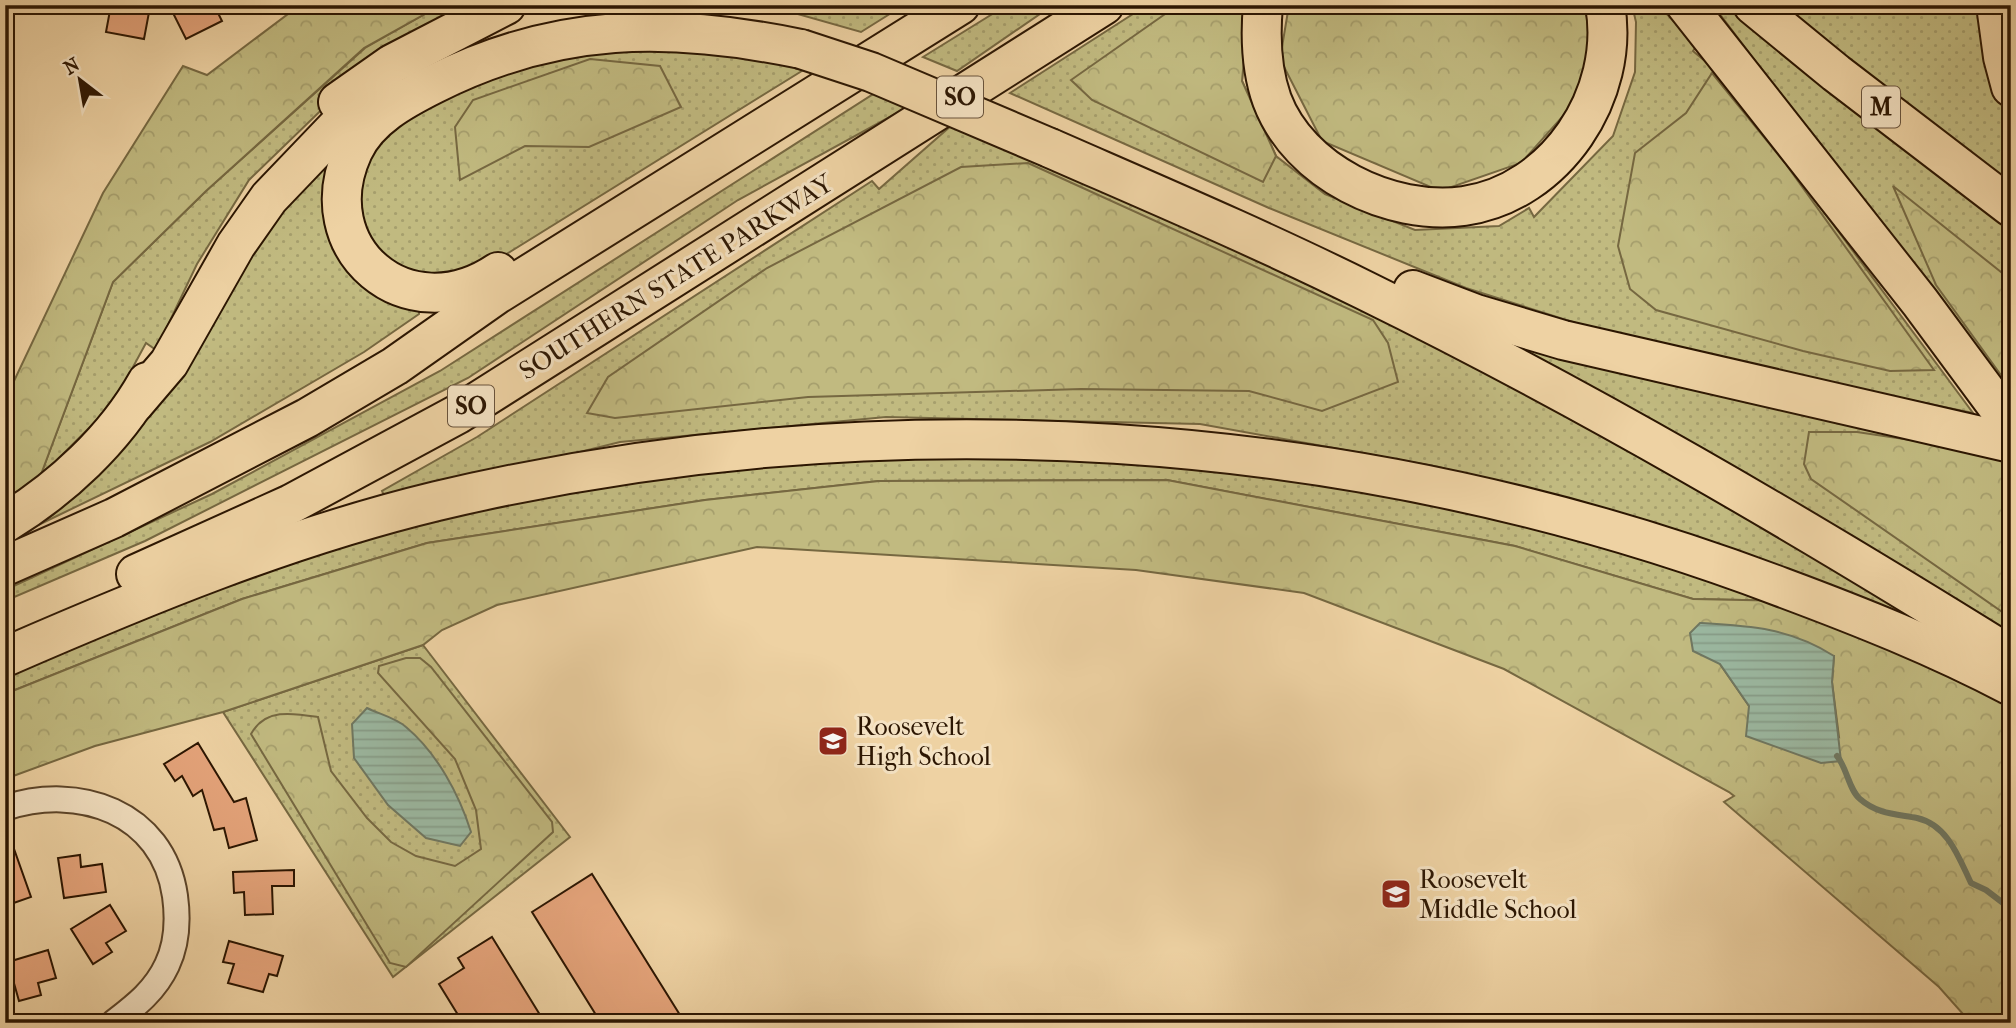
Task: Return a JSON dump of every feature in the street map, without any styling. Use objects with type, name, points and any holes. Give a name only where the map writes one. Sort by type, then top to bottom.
[{"type":"highway","points":[[134,404],[172,333],[209,252],[241,203],[275,160],[322,115],[368,80],[392,64],[506,5]]},
{"type":"highway","points":[[5,566],[126,512],[307,418],[396,366],[496,295],[750,139],[960,5]]},
{"type":"highway","name":"SOUTHERN STATE PARKWAY","points":[[5,631],[267,515],[425,433],[533,368],[1104,5]]},
{"type":"highway","points":[[1263,5],[1261,46],[1267,82],[1282,120],[1306,150],[1339,178],[1361,189],[1405,202],[1444,207],[1484,201],[1520,186],[1568,145],[1589,113],[1604,73],[1607,35],[1605,5]]},
{"type":"highway","points":[[1686,5],[1764,101],[2011,425]]},
{"type":"highway","name":"M","points":[[1754,5],[1846,81],[2011,206]]},
{"type":"highway","points":[[1996,5],[2003,57],[2011,87]]},
{"type":"highway","points":[[5,523],[78,466],[169,363],[236,246],[269,198],[337,128],[410,77],[504,36],[536,26],[603,13],[696,15],[923,74],[1487,353],[1762,506],[2011,656]]},
{"type":"highway","points":[[750,139],[614,199],[488,279],[446,295],[430,295],[400,286],[374,271],[356,251],[343,211],[343,178],[348,163],[354,148],[376,121],[427,88],[504,54],[561,39],[642,30],[711,33],[807,43]]},
{"type":"highway","points":[[1052,139],[1476,314],[1587,346],[2011,443]]},
{"type":"highway","points":[[5,657],[154,593],[248,559],[372,519],[478,492],[597,469],[753,449],[873,440],[995,439],[1113,442],[1275,459],[1391,477],[1535,509],[1704,559],[1762,580],[1882,627],[2011,686]]},
{"type":"street","points":[[5,808],[40,799],[82,800],[104,806],[131,821],[156,846],[166,863],[177,914],[167,965],[146,998],[113,1023]]},
{"type":"green space","points":[[300,5],[441,5],[364,48],[206,191],[113,282],[40,477],[5,506],[5,400],[103,193],[183,66],[207,75]]},
{"type":"green space","points":[[441,5],[486,5],[343,89],[249,180],[197,264],[156,350],[146,343],[113,404],[40,477],[113,282],[206,191],[365,48]]},
{"type":"green space","points":[[766,5],[904,5],[861,32]]},
{"type":"green space","points":[[1007,5],[1053,5],[957,71],[923,57]]},
{"type":"green space","points":[[1147,5],[1249,5],[1242,81],[1276,156],[1325,194],[1415,230],[1499,226],[1529,208],[1534,217],[1613,136],[1635,72],[1636,22],[1632,5],[1658,5],[1697,45],[1693,51],[1724,77],[1973,413],[1823,382],[1579,324],[1466,288],[1269,208],[1010,93]]},
{"type":"green space","points":[[1178,5],[1249,5],[1242,81],[1276,156],[1263,182],[1092,100],[1071,80]]},
{"type":"green space","points":[[1289,5],[1583,5],[1596,44],[1580,97],[1521,163],[1440,191],[1322,141],[1280,59]]},
{"type":"green space","points":[[1713,5],[1741,5],[2011,221],[2011,400]]},
{"type":"green space","points":[[1774,5],[1986,5],[2002,91],[2011,114],[2011,188]]},
{"type":"green space","points":[[679,43],[805,69],[471,276],[421,281],[381,260],[357,219],[358,178],[383,135],[440,96],[509,66]]},
{"type":"green space","points":[[590,59],[660,66],[681,107],[589,147],[525,146],[460,180],[455,127],[473,100]]},
{"type":"green space","points":[[1712,73],[1785,163],[1934,370],[1890,371],[1803,351],[1656,310],[1630,289],[1618,246],[1635,153],[1686,113]]},
{"type":"green space","points":[[875,93],[908,107],[738,200],[468,378],[145,541],[5,601],[5,590],[212,494],[440,371]]},
{"type":"green space","points":[[952,125],[1402,321],[1939,627],[1933,637],[1694,541],[1439,467],[1200,424],[886,417],[620,442],[386,500],[382,491],[477,437],[872,181],[879,189]]},
{"type":"green space","points":[[350,130],[331,203],[419,305],[419,314],[364,352],[210,442],[30,529],[249,241]]},
{"type":"green space","points":[[1028,163],[1373,320],[1388,343],[1398,382],[1322,411],[1249,391],[1081,389],[808,397],[615,418],[587,413],[608,377],[767,268],[961,167]]},
{"type":"green space","points":[[1893,186],[2011,280],[2011,389],[1936,285]]},
{"type":"green space","points":[[1453,312],[1993,445],[2011,470],[2011,646]]},
{"type":"green space","points":[[1809,432],[1857,432],[1971,449],[2002,458],[2011,472],[2011,618],[1811,479],[1804,464]]},
{"type":"green space","points":[[944,446],[1352,477],[1793,601],[1693,599],[1515,546],[1167,480],[879,481],[705,500],[427,543],[242,599],[5,694],[5,668],[56,646],[471,500]]},
{"type":"green space","points":[[1167,480],[1515,546],[1693,599],[1793,601],[2011,698],[2011,1023],[1971,1023],[1939,987],[1724,802],[1734,796],[1729,792],[1504,669],[1304,593],[1136,570],[757,547],[497,605],[442,630],[423,645],[223,712],[95,746],[5,779],[5,694],[242,599],[427,543],[705,500],[879,481]],"holes":[[[1834,656],[1832,682],[1839,737],[1749,706],[1720,664]]]},
{"type":"green space","points":[[423,645],[570,837],[393,977],[223,712]]},
{"type":"green space","points":[[406,658],[420,658],[431,667],[552,822],[553,832],[406,967],[390,963],[251,734],[264,720],[272,716],[290,714],[318,717],[331,771],[367,818],[391,842],[416,856],[455,866],[481,849],[476,810],[455,759],[378,673],[379,666]]},
{"type":"shaded area","points":[[1700,623],[1770,630],[1802,639],[1834,656],[1832,682],[1841,761],[1821,763],[1746,736],[1749,706],[1720,664],[1693,651],[1690,633]]},
{"type":"shaded area","points":[[367,708],[402,724],[428,749],[446,775],[471,832],[460,846],[426,838],[388,805],[354,758],[352,724]]},
{"type":"building","points":[[111,5],[150,7],[144,39],[106,32]]},
{"type":"building","points":[[185,5],[214,5],[222,21],[186,39],[172,11]]},
{"type":"building","points":[[198,743],[234,802],[246,798],[257,840],[229,848],[224,828],[214,830],[202,790],[193,796],[182,776],[175,781],[164,764]]},
{"type":"building","points":[[5,832],[8,832],[31,897],[5,906]]},
{"type":"building","points":[[80,855],[81,867],[102,864],[106,892],[64,898],[58,858]]},
{"type":"building","points":[[294,870],[294,886],[272,886],[273,914],[245,915],[244,892],[234,893],[233,872]]},
{"type":"building","points":[[592,874],[685,1023],[601,1023],[532,912]]},
{"type":"building","points":[[110,905],[126,931],[106,943],[112,952],[93,964],[71,929]]},
{"type":"building","points":[[492,937],[545,1023],[463,1023],[439,984],[464,968],[458,958]]},
{"type":"building","points":[[229,941],[283,956],[277,976],[269,974],[263,992],[228,983],[234,964],[223,962]]},
{"type":"building","points":[[48,950],[56,978],[38,983],[41,995],[19,1001],[8,962]]},
{"type":"waterway","points":[[1837,756],[1860,799],[1880,811],[1917,818],[1937,828],[1957,853],[1971,883],[1986,890],[2011,909]]},
{"type":"place","name":"Roosevelt High School","points":[[833,741]]},
{"type":"place","name":"Roosevelt Middle School","points":[[1396,894]]}]
